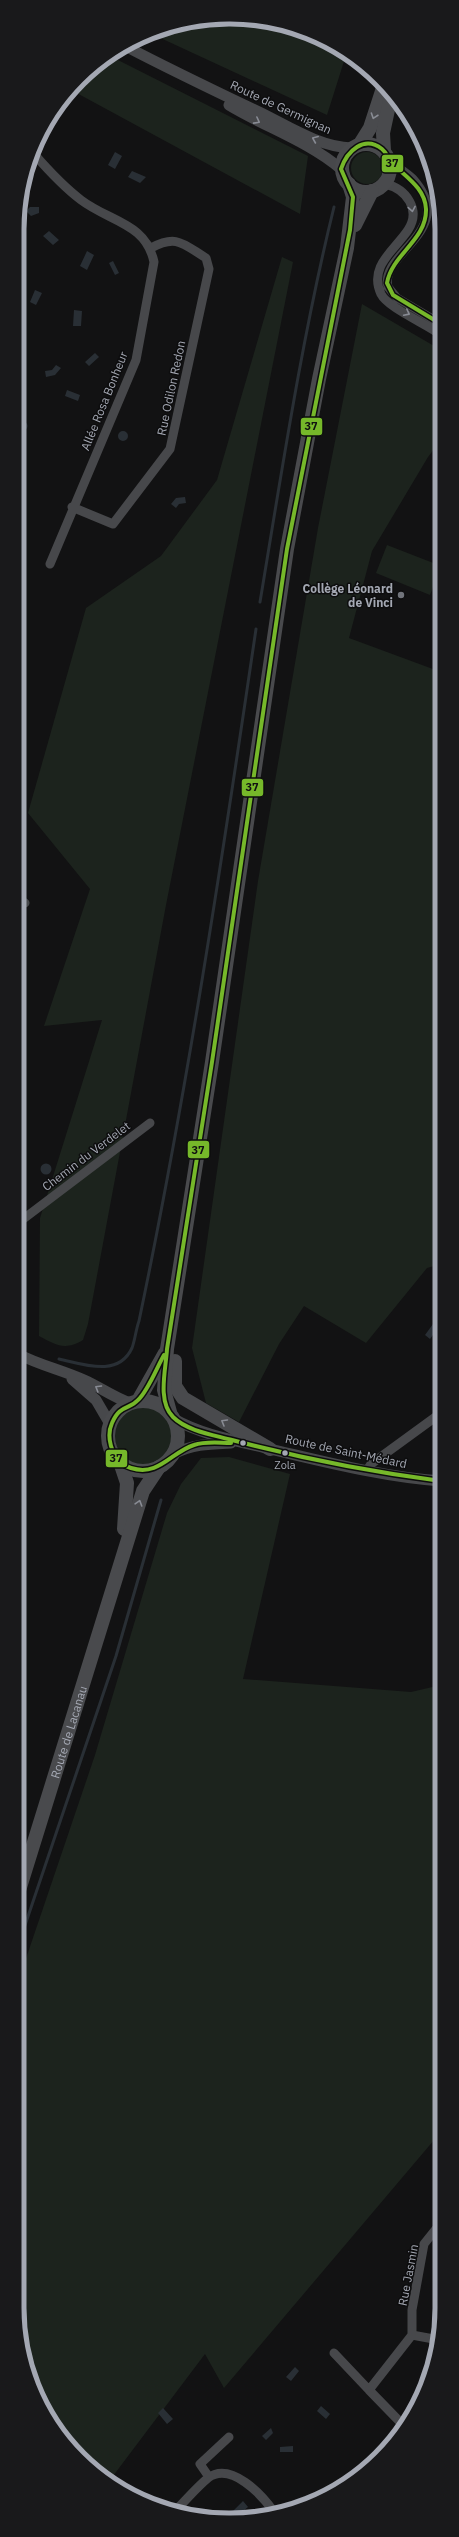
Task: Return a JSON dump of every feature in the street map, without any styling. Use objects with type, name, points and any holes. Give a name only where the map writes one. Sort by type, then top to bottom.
[{"type":"main road","points":[[173,1454],[178,1434],[164,1390],[167,1349],[182,1261],[287,549],[319,379],[347,248],[353,197],[349,184],[341,169],[347,153],[356,146],[370,128],[382,92]]},
{"type":"main road","points":[[347,248],[360,213],[372,191],[385,184],[391,171],[383,133],[390,101]]},
{"type":"main road","points":[[356,146],[378,147],[387,156]]},
{"type":"main road","points":[[349,184],[357,189],[372,191]]},
{"type":"main road","points":[[182,1261],[180,1323],[174,1377],[178,1393],[190,1403],[270,1448]]},
{"type":"main road","points":[[110,1424],[118,1412],[134,1402],[167,1349]]},
{"type":"main road","points":[[134,1402],[156,1403],[172,1416]]},
{"type":"main road","name":"Route de Lacanau","points":[[110,1424],[108,1440],[111,1449],[120,1462],[127,1483],[128,1498],[119,1567]]},
{"type":"main road","name":"Route de Lacanau","points":[[24,1874],[143,1491],[159,1467],[173,1454]]},
{"type":"main road","points":[[120,1462],[131,1469],[141,1471],[159,1467]]},
{"type":"street","name":"Route de Germignan","points":[[131,50],[200,86],[320,141],[337,146],[356,146]]},
{"type":"street","name":"Route de Germignan","points":[[200,86],[253,120],[319,153],[341,169]]},
{"type":"street","points":[[387,156],[408,174],[417,185],[426,202],[426,216],[418,237],[388,272],[388,287],[397,298],[435,320]]},
{"type":"street","points":[[37,157],[82,201],[143,236],[151,248]]},
{"type":"street","points":[[385,184],[400,190],[406,195],[413,213],[408,231],[380,266],[377,281],[381,293],[388,303],[435,331]]},
{"type":"street","name":"Rue Odilon Redon","points":[[72,507],[113,524],[170,449],[209,269],[206,258],[178,242],[167,240],[151,248]]},
{"type":"street","name":"Allée Rosa Bonheur","points":[[50,564],[72,507],[136,360],[154,262],[151,248]]},
{"type":"street","name":"Chemin du Verdelet","points":[[24,1218],[150,1123]]},
{"type":"street","points":[[24,1357],[65,1374],[82,1379],[117,1398],[134,1402]]},
{"type":"street","points":[[65,1374],[96,1400],[110,1424]]},
{"type":"street","name":"Route de Saint-Médard","points":[[172,1416],[193,1428],[246,1443],[367,1470],[435,1480]]},
{"type":"street","points":[[367,1470],[371,1464],[435,1416]]},
{"type":"street","name":"Route de Saint-Médard","points":[[173,1454],[191,1446],[207,1443],[246,1443]]},
{"type":"street","name":"Rue Jasmin","points":[[412,2335],[412,2310],[424,2244],[435,2230]]},
{"type":"street","points":[[369,2390],[412,2335],[432,2339]]},
{"type":"street","points":[[334,2353],[400,2422]]},
{"type":"street","points":[[209,2477],[200,2464],[229,2437]]},
{"type":"street","points":[[179,2507],[209,2477],[222,2474],[233,2476],[267,2502],[272,2509]]},
{"type":"shaded area","points":[[216,24],[243,24],[283,31],[320,45],[345,59],[327,115],[158,37],[189,28]]},
{"type":"shaded area","points":[[115,59],[308,156],[300,214],[76,93],[104,66]]},
{"type":"shaded area","points":[[115,152],[122,156],[115,169],[108,165]]},
{"type":"shaded area","points":[[364,152],[370,152],[380,159],[383,168],[382,174],[376,181],[370,184],[364,184],[354,177],[351,171],[351,165],[358,155]]},
{"type":"shaded area","points":[[132,171],[146,177],[140,183],[128,177]]},
{"type":"shaded area","points":[[30,207],[39,207],[39,213],[31,216],[26,211]]},
{"type":"shaded area","points":[[49,231],[59,240],[53,245],[43,236]]},
{"type":"shaded area","points":[[87,251],[94,255],[87,270],[80,266]]},
{"type":"shaded area","points":[[282,257],[293,262],[166,905],[88,1324],[83,1340],[71,1345],[61,1346],[39,1336],[40,1218],[102,1020],[44,1026],[90,889],[28,813],[86,608],[161,556],[217,480]]},
{"type":"shaded area","points":[[113,261],[119,273],[115,275],[109,263]]},
{"type":"shaded area","points":[[35,290],[42,293],[36,305],[30,302]]},
{"type":"shaded area","points":[[362,304],[435,347],[435,448],[428,457],[372,551],[349,638],[435,670],[435,1266],[427,1268],[366,1343],[304,1306],[279,1344],[239,1422],[206,1403],[192,1348],[258,881],[318,528]]},
{"type":"shaded area","points":[[74,310],[82,311],[81,326],[73,326]]},
{"type":"shaded area","points":[[95,353],[99,357],[89,366],[85,362]]},
{"type":"shaded area","points":[[56,365],[61,368],[55,375],[46,377],[45,371],[52,370]]},
{"type":"shaded area","points":[[67,390],[80,395],[78,401],[65,396]]},
{"type":"shaded area","points":[[24,422],[28,426],[24,430]]},
{"type":"shaded area","points":[[121,431],[125,431],[127,432],[127,440],[121,441],[118,438],[118,434]]},
{"type":"shaded area","points":[[185,497],[186,503],[179,504],[176,508],[171,504],[176,498]]},
{"type":"shaded area","points":[[387,545],[435,564],[435,582],[430,595],[376,573]]},
{"type":"shaded area","points":[[44,1164],[48,1164],[50,1165],[50,1173],[44,1174],[41,1171],[41,1167]]},
{"type":"shaded area","points":[[433,1324],[435,1326],[435,1332],[430,1339],[425,1335]]},
{"type":"shaded area","points":[[137,1407],[149,1407],[164,1415],[172,1430],[172,1442],[164,1457],[149,1465],[137,1465],[122,1457],[114,1442],[114,1430],[122,1415]]},
{"type":"shaded area","points":[[229,1457],[290,1474],[243,1679],[411,1692],[435,1686],[435,2139],[224,2388],[205,2354],[113,2476],[104,2471],[84,2453],[66,2433],[45,2398],[35,2374],[28,2348],[24,2321],[24,1964],[95,1755],[167,1513],[181,1484],[201,1458]]},
{"type":"shaded area","points":[[295,2367],[299,2371],[291,2381],[286,2377]]},
{"type":"shaded area","points":[[321,2406],[330,2414],[326,2419],[317,2411]]},
{"type":"shaded area","points":[[163,2408],[173,2419],[167,2424],[158,2413]]},
{"type":"shaded area","points":[[271,2428],[273,2433],[266,2440],[262,2436]]},
{"type":"shaded area","points":[[293,2446],[293,2452],[280,2452],[280,2447]]},
{"type":"shaded area","points":[[243,2501],[248,2507],[241,2513],[235,2513],[233,2511]]},
{"type":"waterway","points":[[260,602],[302,354],[334,207]]},
{"type":"waterway","points":[[59,1359],[89,1366],[109,1366],[118,1363],[126,1357],[133,1345],[173,1149],[203,976],[256,629]]},
{"type":"waterway","points":[[24,1928],[116,1656],[161,1500]]},
{"type":"transit line","name":"37","points":[[435,320],[393,295],[387,283],[395,264],[421,230],[425,220],[425,202],[419,189],[391,162],[382,149],[375,145],[363,144],[347,156],[341,169],[353,197],[350,230],[287,549],[212,1062],[167,1349],[164,1394],[168,1410],[173,1417],[186,1426],[201,1432],[258,1447],[336,1464],[435,1480]]},
{"type":"transit line","name":"37","points":[[164,1355],[142,1396],[135,1403],[121,1410],[115,1417],[110,1427],[110,1440],[116,1458],[122,1464],[131,1468],[141,1470],[149,1469],[157,1467],[186,1448],[194,1445],[208,1443],[231,1443]]},
{"type":"place","name":"Collège Léonard de Vinci","points":[[401,595]]},
{"type":"place","name":"Zola","points":[[285,1453]]}]
